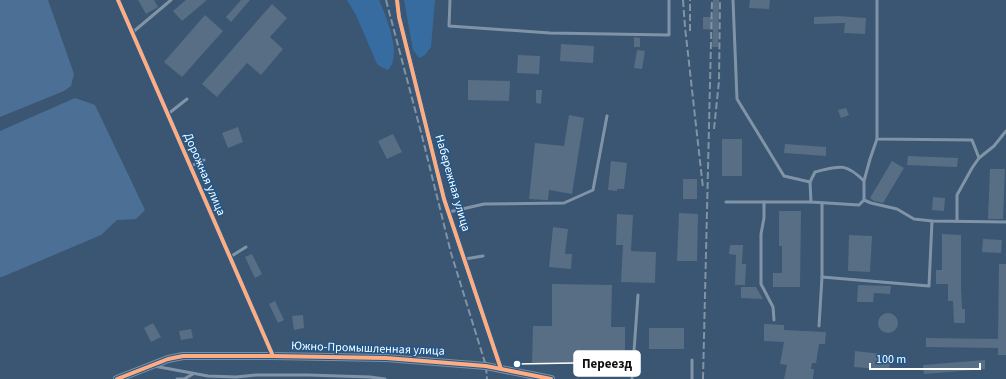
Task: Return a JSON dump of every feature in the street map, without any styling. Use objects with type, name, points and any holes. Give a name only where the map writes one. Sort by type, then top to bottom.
[{"type":"street","name":"Дорожная улица","points":[[118,0],[273,356]]},
{"type":"street","name":"Набережная улица","points":[[397,0],[399,17],[444,200],[501,369]]},
{"type":"street","name":"Южно-Промышленная улица","points":[[118,379],[150,365],[183,356],[273,356],[386,358],[486,366],[550,379]]},
{"type":"lane","points":[[133,32],[171,0]]},
{"type":"lane","points":[[450,0],[449,26],[550,33],[669,35],[669,0]]},
{"type":"lane","points":[[733,0],[737,99],[784,176],[810,182]]},
{"type":"lane","points":[[726,202],[810,202],[859,205],[864,200],[864,182],[877,139],[877,0]]},
{"type":"lane","points":[[168,114],[187,99]]},
{"type":"lane","points":[[449,212],[484,204],[564,203],[592,190],[607,116]]},
{"type":"lane","points":[[956,221],[957,195],[972,168],[979,158],[994,146],[1006,131]]},
{"type":"lane","points":[[877,139],[972,140],[979,158]]},
{"type":"lane","points":[[191,166],[204,160]]},
{"type":"lane","points":[[810,202],[810,182],[815,172],[840,166],[855,172],[864,182]]},
{"type":"lane","points":[[864,200],[871,203],[898,208],[914,219],[932,221],[1006,222]]},
{"type":"lane","points":[[764,202],[764,218],[761,234],[761,284],[773,307],[774,320]]},
{"type":"lane","points":[[819,326],[822,277],[822,203]]},
{"type":"lane","points":[[822,277],[929,286],[932,221]]},
{"type":"lane","points":[[230,257],[246,247]]},
{"type":"lane","points":[[465,259],[483,256]]},
{"type":"lane","points":[[632,379],[638,295]]},
{"type":"lane","points":[[692,360],[692,379]]},
{"type":"lane","points":[[150,365],[193,374],[236,377],[256,375],[308,375],[370,377],[385,379]]},
{"type":"lane","points":[[177,379],[184,379],[193,374]]},
{"type":"shaded area","points":[[0,0],[48,0],[74,74],[71,86],[64,91],[0,117]]},
{"type":"shaded area","points":[[347,0],[379,0],[389,25],[394,46],[392,64],[388,70],[377,64],[356,15]]},
{"type":"shaded area","points":[[404,0],[435,0],[431,47],[425,55],[419,58],[413,50]]},
{"type":"shaded area","points":[[75,98],[95,105],[145,210],[136,219],[117,220],[101,235],[0,277],[0,131]]},
{"type":"building","points":[[138,0],[154,0],[158,7],[146,14]]},
{"type":"building","points":[[186,0],[207,0],[182,21],[173,11]]},
{"type":"building","points":[[241,0],[250,0],[231,22],[226,17]]},
{"type":"building","points":[[713,0],[719,0],[718,47],[712,47],[713,30],[703,29],[703,17],[713,17]]},
{"type":"building","points":[[750,0],[770,0],[769,9],[749,8]]},
{"type":"building","points":[[272,4],[287,18],[270,37],[283,49],[261,75],[247,63],[217,97],[202,84]]},
{"type":"building","points":[[205,15],[223,31],[182,77],[164,62]]},
{"type":"building","points":[[838,16],[866,18],[865,34],[844,33],[845,23],[814,24],[814,17]]},
{"type":"building","points":[[634,37],[640,38],[640,47],[634,47]]},
{"type":"building","points":[[561,44],[594,46],[593,63],[560,61]]},
{"type":"building","points":[[637,50],[645,51],[642,69],[634,68]]},
{"type":"building","points":[[518,55],[540,56],[539,74],[517,73]]},
{"type":"building","points":[[468,80],[510,81],[509,101],[468,100]]},
{"type":"building","points":[[536,90],[542,90],[541,104],[536,103]]},
{"type":"building","points":[[846,108],[849,115],[841,118],[838,110]]},
{"type":"building","points":[[569,115],[584,118],[572,194],[549,190],[548,200],[529,199],[535,143],[564,146]]},
{"type":"building","points":[[238,127],[243,142],[228,148],[222,133]]},
{"type":"building","points":[[393,134],[402,152],[387,159],[378,141]]},
{"type":"building","points":[[722,139],[742,139],[742,176],[722,176]]},
{"type":"building","points":[[785,144],[826,147],[826,156],[784,153]]},
{"type":"building","points":[[908,156],[958,158],[957,167],[907,165]]},
{"type":"building","points":[[611,161],[627,163],[624,189],[617,189],[617,191],[608,190]]},
{"type":"building","points":[[892,161],[904,168],[883,203],[874,201],[870,198]]},
{"type":"building","points":[[990,169],[1005,169],[1003,219],[988,219]]},
{"type":"building","points":[[683,179],[697,179],[697,199],[683,199]]},
{"type":"building","points":[[933,197],[945,198],[944,211],[932,210]]},
{"type":"building","points":[[779,211],[801,211],[800,287],[773,287],[773,273],[782,273],[782,246],[779,246]]},
{"type":"building","points":[[679,213],[698,214],[697,261],[677,261]]},
{"type":"building","points":[[617,214],[633,215],[631,251],[656,252],[655,283],[621,282],[623,245],[616,245]]},
{"type":"building","points":[[553,227],[568,229],[565,254],[572,254],[571,269],[549,267]]},
{"type":"building","points":[[942,234],[961,235],[961,288],[962,309],[965,309],[965,323],[954,323],[953,301],[948,301],[948,284],[936,284],[936,270],[942,270]]},
{"type":"building","points":[[849,235],[872,236],[870,272],[848,271]]},
{"type":"building","points":[[983,239],[1002,240],[1001,253],[982,252]]},
{"type":"building","points":[[730,245],[743,245],[742,264],[746,264],[745,285],[735,285],[736,255],[729,254]]},
{"type":"building","points":[[252,254],[262,274],[255,278],[245,257]]},
{"type":"building","points":[[999,264],[1006,264],[1006,355],[998,355],[998,348],[926,347],[926,338],[998,339]]},
{"type":"building","points":[[552,284],[612,285],[611,327],[625,327],[625,364],[532,364],[533,326],[552,326]]},
{"type":"building","points":[[858,285],[891,286],[890,294],[874,293],[873,302],[857,302]]},
{"type":"building","points":[[741,287],[756,287],[763,299],[741,298]]},
{"type":"building","points":[[275,301],[284,320],[278,323],[269,304]]},
{"type":"building","points":[[888,313],[895,316],[898,323],[895,330],[888,333],[881,330],[878,323],[881,316]]},
{"type":"building","points":[[303,315],[304,328],[294,330],[292,316]]},
{"type":"building","points":[[153,323],[161,337],[151,342],[144,328]]},
{"type":"building","points":[[764,324],[784,325],[784,330],[826,332],[825,344],[819,344],[816,363],[812,363],[811,369],[814,369],[813,379],[784,379],[787,365],[780,364],[784,342],[764,341]]},
{"type":"building","points":[[649,328],[684,328],[684,349],[649,349]]},
{"type":"building","points":[[191,329],[193,338],[181,340],[179,331]]},
{"type":"building","points":[[855,351],[891,355],[889,370],[854,367]]},
{"type":"building","points":[[985,360],[985,369],[924,374],[923,365]]},
{"type":"railway","points":[[386,0],[451,253],[486,366],[487,379]]},
{"type":"railway","points":[[683,0],[703,188]]},
{"type":"railway","points":[[690,0],[690,31]]},
{"type":"railway","points":[[703,379],[712,0]]},
{"type":"railway","points":[[714,129],[719,81],[720,0]]},
{"type":"cycle path","points":[[118,0],[273,356]]},
{"type":"cycle path","points":[[397,0],[399,17],[444,199],[501,369]]},
{"type":"cycle path","points":[[117,379],[168,359],[183,356],[386,358],[486,366],[551,379]]},
{"type":"place","name":"Переезд","points":[[517,364]]}]
